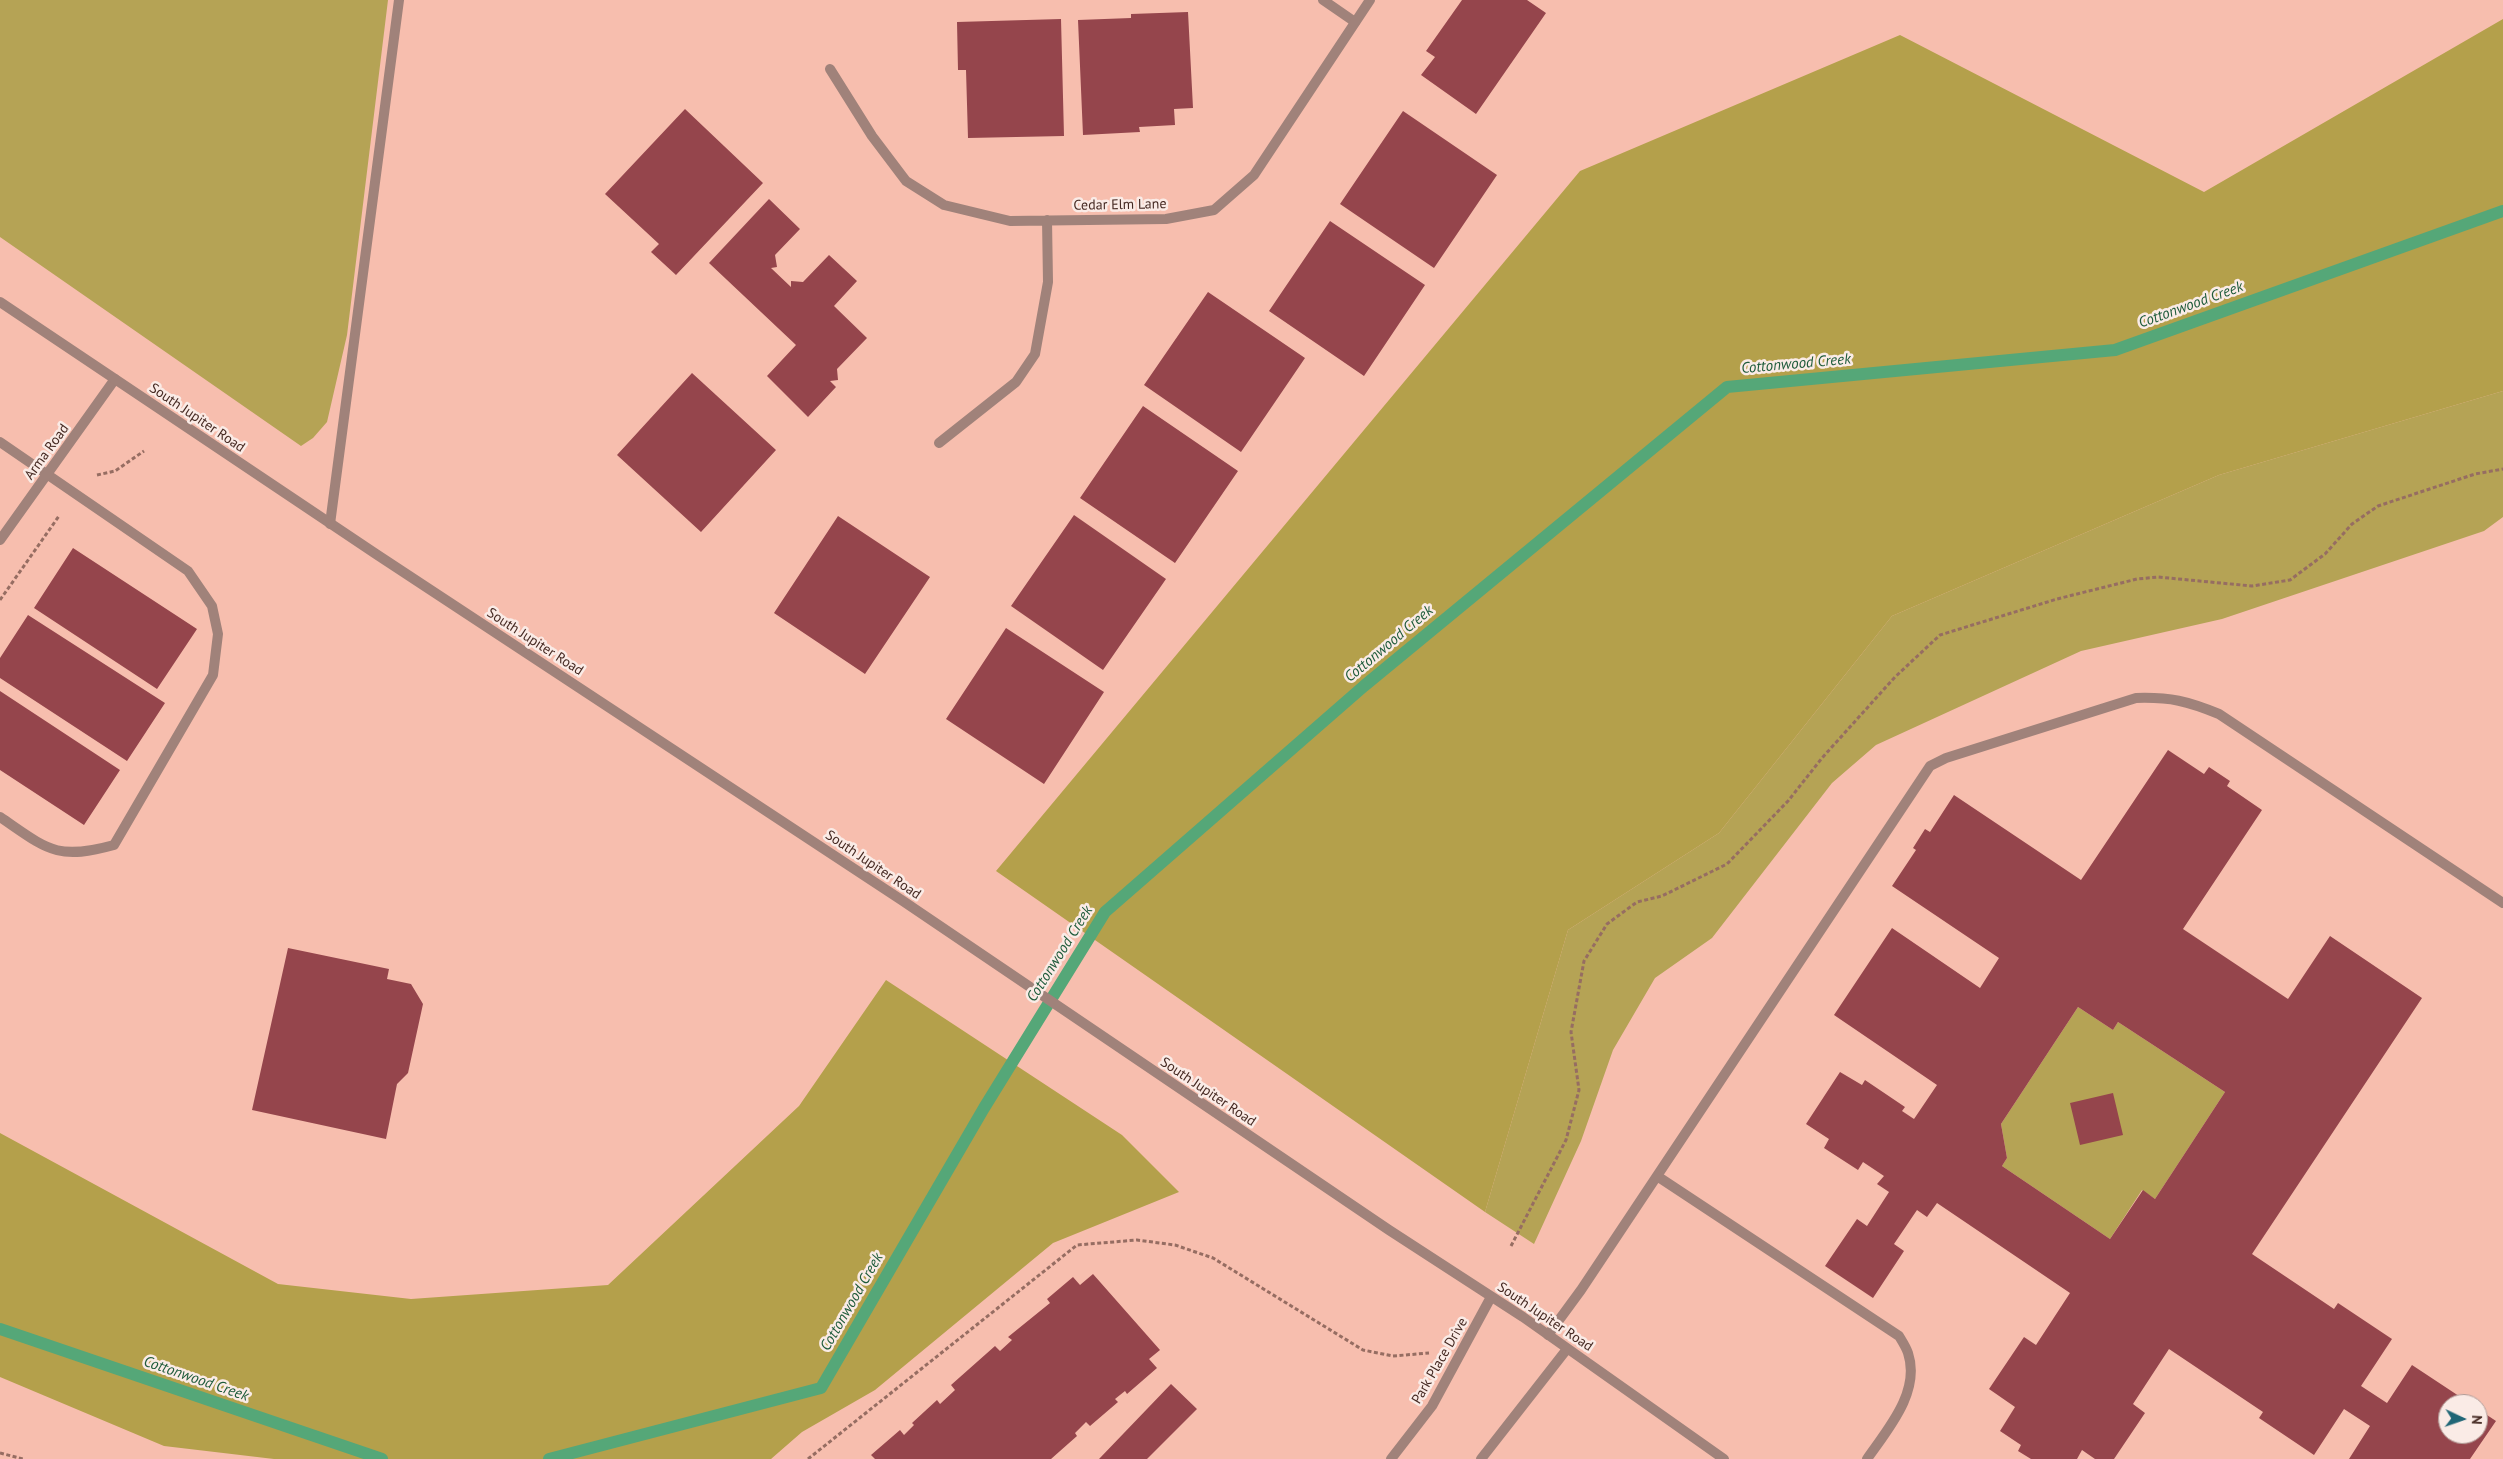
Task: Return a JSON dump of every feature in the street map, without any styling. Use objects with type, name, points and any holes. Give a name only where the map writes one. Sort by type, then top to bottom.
[{"type":"street","points":[[330,524],[399,0]]},
{"type":"street","points":[[1323,0],[1356,22]]},
{"type":"street","name":"Cedar Elm Lane","points":[[830,69],[872,136],[906,181],[944,205],[1010,221],[1166,219],[1214,210],[1254,175],[1370,0]]},
{"type":"street","points":[[939,443],[1016,382],[1035,354],[1048,282],[1047,220]]},
{"type":"street","name":"South Jupiter Road","points":[[0,302],[330,524],[903,901],[1106,1040],[1548,1335],[1724,1459]]},
{"type":"street","name":"Arma Road","points":[[0,540],[115,379]]},
{"type":"street","points":[[0,442],[188,571],[212,606],[218,634],[212,674],[114,845],[86,853],[64,853],[42,846],[0,817]]},
{"type":"street","points":[[1548,1335],[1657,1176],[1930,766],[1946,758],[2136,698],[2161,697],[2188,702],[2219,714],[2503,903]]},
{"type":"street","points":[[1657,1176],[1899,1336],[1909,1354],[1910,1382],[1898,1415],[1867,1459]]},
{"type":"street","name":"Park Place Drive","points":[[1391,1459],[1432,1406],[1491,1297]]},
{"type":"street","points":[[1481,1459],[1568,1349]]},
{"type":"path","points":[[1511,1246],[1520,1230]]},
{"type":"path","points":[[808,1459],[1077,1245],[1137,1240],[1175,1245],[1212,1258],[1363,1350],[1393,1356],[1413,1353]]},
{"type":"path","points":[[0,1453],[23,1459]]},
{"type":"shaded area","points":[[0,0],[388,0],[347,335],[327,422],[313,438],[301,446],[0,237]]},
{"type":"shaded area","points":[[2503,19],[2503,391],[2219,475],[1892,616],[1719,833],[1568,930],[1485,1212],[996,871],[1580,171],[1900,35],[2204,192]]},
{"type":"shaded area","points":[[2503,391],[2503,517],[2484,531],[2222,619],[2081,651],[1876,745],[1832,783],[1712,938],[1655,978],[1613,1050],[1581,1141],[1534,1244],[1485,1212],[1568,930],[1719,833],[1892,616],[2219,475]]},
{"type":"shaded area","points":[[886,980],[1122,1135],[1179,1192],[1053,1243],[875,1390],[802,1432],[771,1459],[274,1459],[164,1446],[0,1377],[0,1133],[278,1284],[411,1299],[608,1285],[799,1106]]},
{"type":"shaded area","points":[[2078,1007],[2113,1030],[2118,1022],[2225,1092],[2155,1199],[2142,1190],[2110,1239],[2002,1166],[2007,1158],[2001,1124]]},
{"type":"building","points":[[1462,0],[1527,0],[1546,13],[1476,114],[1421,75],[1435,57],[1426,51]]},
{"type":"building","points":[[1188,12],[1193,108],[1174,109],[1175,125],[1139,127],[1140,132],[1083,135],[1078,20],[1131,18],[1131,14]]},
{"type":"building","points":[[1061,19],[1064,136],[968,138],[966,70],[958,70],[957,22]]},
{"type":"building","points":[[685,109],[763,183],[676,275],[651,252],[659,244],[605,194]]},
{"type":"building","points":[[1403,111],[1497,175],[1434,268],[1340,204]]},
{"type":"building","points":[[769,199],[800,229],[775,255],[777,267],[771,268],[791,287],[791,281],[803,282],[829,255],[857,281],[834,306],[867,338],[837,369],[838,380],[830,381],[836,387],[808,417],[767,376],[796,345],[709,263]]},
{"type":"building","points":[[1330,221],[1425,285],[1364,376],[1269,311]]},
{"type":"building","points":[[1208,292],[1305,358],[1241,452],[1144,385]]},
{"type":"building","points":[[692,373],[776,450],[701,532],[617,455]]},
{"type":"building","points":[[1143,406],[1238,471],[1175,563],[1080,498]]},
{"type":"building","points":[[1074,515],[1166,579],[1103,670],[1011,606]]},
{"type":"building","points":[[838,516],[930,577],[865,674],[774,613]]},
{"type":"building","points":[[73,548],[197,629],[157,689],[34,608]]},
{"type":"building","points":[[28,615],[165,703],[127,761],[0,678],[0,658]]},
{"type":"building","points":[[1006,628],[1104,692],[1044,784],[946,719]]},
{"type":"building","points":[[0,691],[120,770],[84,825],[0,770]]},
{"type":"building","points":[[2168,750],[2204,774],[2209,767],[2230,781],[2227,786],[2262,810],[2183,929],[2288,999],[2330,936],[2422,998],[2252,1254],[2334,1309],[2338,1303],[2392,1339],[2361,1386],[2387,1403],[2412,1365],[2456,1394],[2438,1394],[2438,1444],[2480,1444],[2470,1459],[2349,1459],[2370,1426],[2344,1409],[2314,1455],[2259,1418],[2263,1412],[2169,1349],[2133,1404],[2145,1413],[2114,1459],[2095,1459],[2082,1450],[2077,1459],[2031,1459],[2018,1451],[2021,1445],[2000,1431],[2015,1407],[1989,1389],[2024,1337],[2036,1345],[2070,1293],[1937,1203],[1927,1217],[1917,1210],[1894,1244],[1904,1251],[1873,1298],[1825,1266],[1857,1219],[1867,1226],[1889,1192],[1877,1184],[1884,1176],[1863,1162],[1858,1170],[1824,1148],[1829,1139],[1806,1124],[1840,1072],[1862,1085],[1865,1080],[1905,1107],[1902,1111],[1914,1119],[1937,1085],[1834,1015],[1892,928],[1980,988],[1999,958],[1892,886],[1916,850],[1913,848],[1925,829],[1930,832],[1954,795],[2081,880]],"holes":[[[2078,1007],[2113,1030],[2118,1022],[2225,1092],[2155,1199],[2143,1190],[2110,1239],[2002,1166],[2007,1158],[2001,1124]]]},
{"type":"building","points":[[288,948],[389,969],[387,979],[411,984],[423,1004],[408,1073],[397,1084],[386,1139],[252,1110]]},
{"type":"building","points":[[2113,1093],[2123,1135],[2080,1145],[2070,1103]]},
{"type":"building","points":[[1093,1274],[1160,1350],[1149,1359],[1157,1368],[1127,1394],[1125,1391],[1115,1399],[1118,1402],[1090,1426],[1086,1422],[1075,1433],[1077,1436],[1051,1459],[875,1459],[871,1455],[900,1430],[904,1435],[914,1425],[912,1423],[937,1400],[940,1404],[955,1390],[951,1385],[995,1346],[1000,1351],[1012,1340],[1008,1337],[1050,1303],[1047,1299],[1073,1277],[1080,1285]]},
{"type":"building","points":[[1171,1384],[1197,1409],[1147,1459],[1099,1459]]},
{"type":"building","points":[[2488,1416],[2496,1421],[2488,1433]]},
{"type":"waterway","name":"Cottonwood Creek","points":[[549,1459],[821,1388],[984,1108],[1105,912],[1364,686],[1727,387],[2115,350],[2503,211]]},
{"type":"waterway","name":"Cottonwood Creek","points":[[0,1329],[382,1459]]}]
